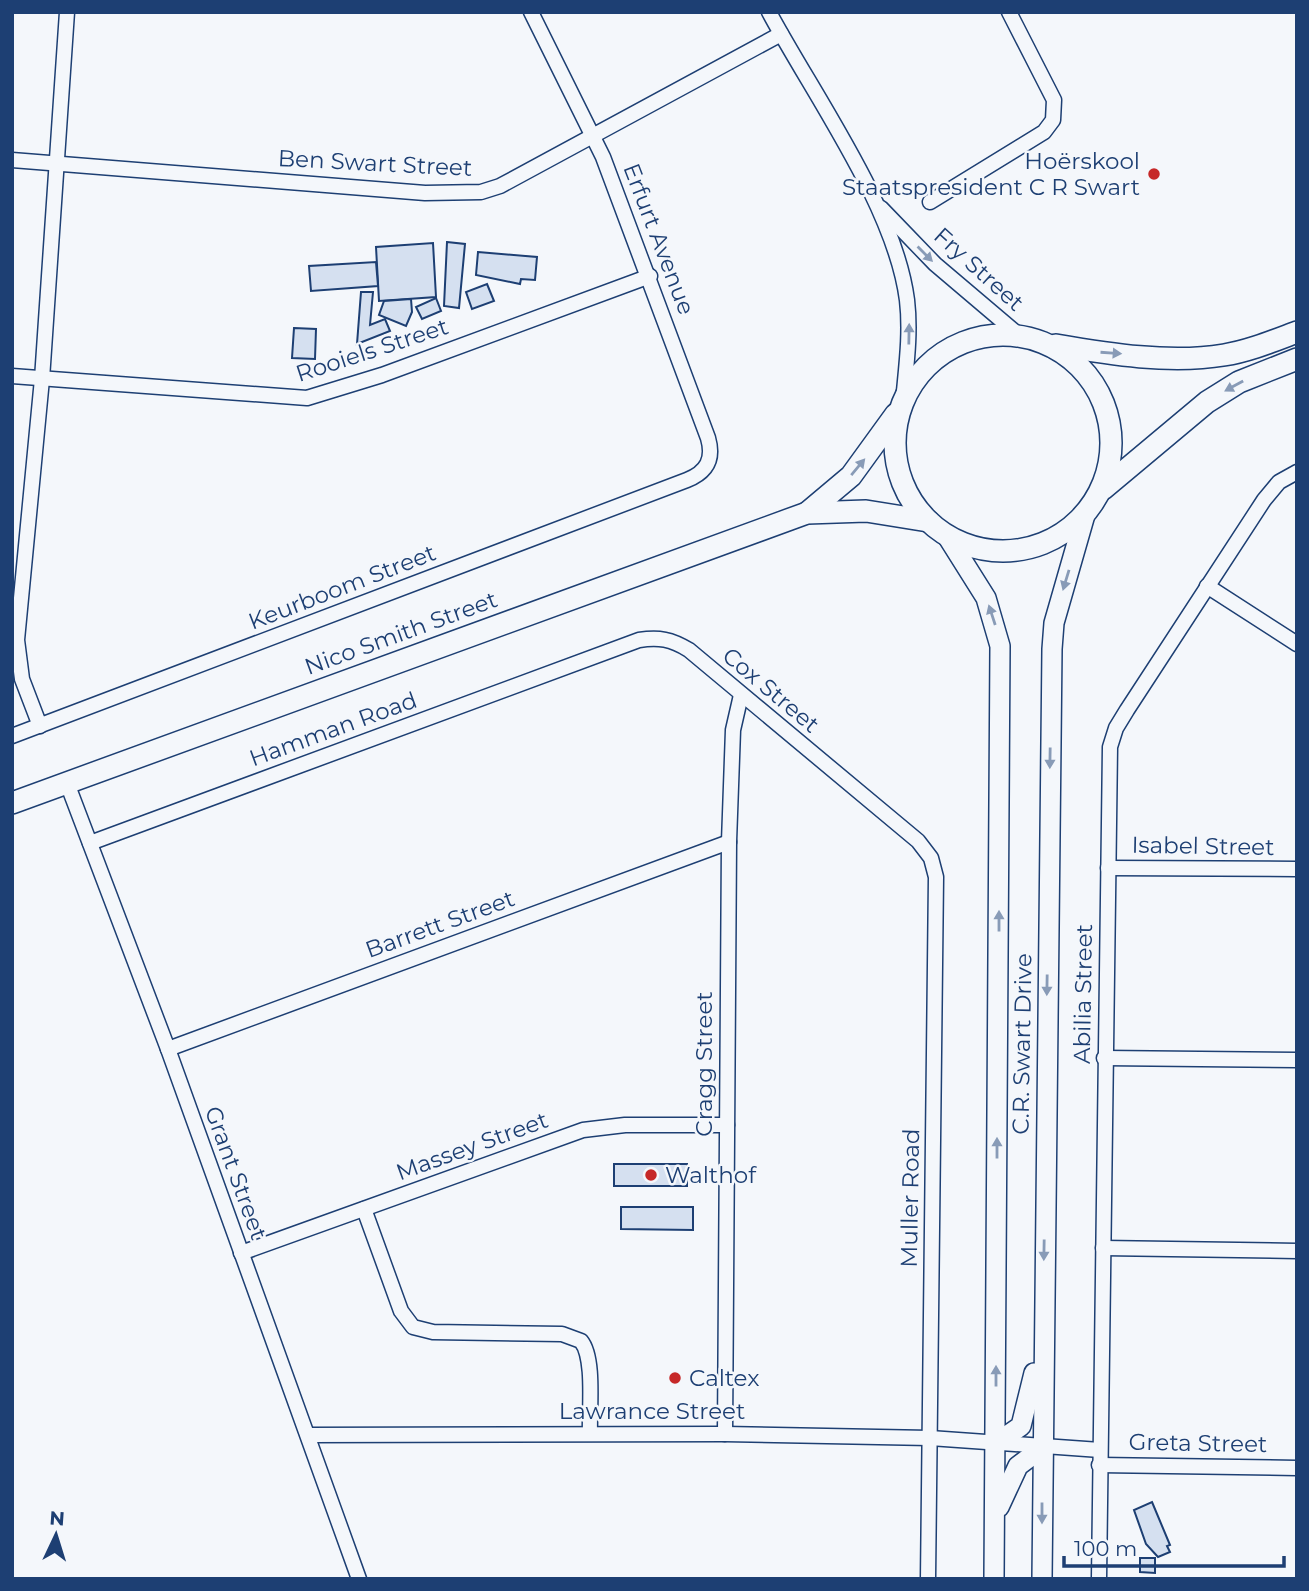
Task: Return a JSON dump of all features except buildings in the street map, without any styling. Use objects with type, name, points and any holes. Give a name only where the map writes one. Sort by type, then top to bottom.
[{"type":"main road","points":[[1297,332],[1251,349],[1212,357],[1108,353],[1021,337],[984,337],[953,348],[921,373],[902,404],[895,432],[897,467],[909,496],[928,521],[947,536],[979,548],[1022,550],[1059,536],[1085,515],[1101,491],[1207,402],[1250,377],[1297,359]]},
{"type":"main road","points":[[1044,343],[1080,366],[1094,383],[1105,406],[1112,449],[1101,491]]},
{"type":"main road","name":"Nico Smith Street","points":[[807,513],[856,470],[902,404]]},
{"type":"main road","name":"Nico Smith Street","points":[[12,803],[807,513],[866,511],[928,521]]},
{"type":"main road","name":"C.R. Swart Drive","points":[[1042,1579],[1052,634],[1085,515]]},
{"type":"main road","name":"C.R. Swart Drive","points":[[947,536],[986,598],[1000,646],[994,1579]]},
{"type":"main road","points":[[995,1444],[1021,1426],[1033,1375],[1043,1349]]},
{"type":"main road","points":[[994,1516],[1018,1466],[1042,1448]]},
{"type":"street","points":[[40,726],[28,698],[18,661],[17,586],[42,379],[67,12]]},
{"type":"street","name":"Erfurt Avenue","points":[[531,12],[594,135],[650,276],[710,446],[706,468],[687,480]]},
{"type":"street","name":"Fry Street","points":[[769,12],[877,205],[900,265],[907,301],[909,336],[902,404]]},
{"type":"street","points":[[930,202],[1044,132],[1053,120],[1054,100],[1009,12]]},
{"type":"street","name":"Ben Swart Street","points":[[12,160],[425,193],[468,193],[500,186],[781,34]]},
{"type":"street","name":"Fry Street","points":[[877,205],[944,272],[1021,337]]},
{"type":"street","name":"Rooiels Street","points":[[12,376],[307,398],[382,375],[650,276]]},
{"type":"street","name":"Abilia Street","points":[[1099,1579],[1107,785],[1112,736],[1271,489],[1297,472]]},
{"type":"street","name":"Keurboom Street","points":[[12,736],[687,480]]},
{"type":"street","points":[[1207,586],[1297,644]]},
{"type":"street","name":"Cox Street","points":[[592,658],[639,640],[665,639],[689,650],[904,829]]},
{"type":"street","name":"Hamman Road","points":[[90,843],[592,658]]},
{"type":"street","name":"Cragg Street","points":[[725,1434],[729,842],[733,730],[741,695]]},
{"type":"street","name":"Grant Street","points":[[67,783],[168,1049],[359,1579]]},
{"type":"street","name":"Muller Road","points":[[904,829],[927,851],[936,877],[928,1579]]},
{"type":"street","name":"Barrett Street","points":[[168,1049],[729,842]]},
{"type":"street","name":"Isabel Street","points":[[1108,867],[1297,869]]},
{"type":"street","points":[[1104,1058],[1297,1060]]},
{"type":"street","name":"Massey Street","points":[[241,1253],[583,1130],[648,1124],[727,1125]]},
{"type":"street","points":[[364,1209],[401,1311],[413,1327],[433,1332],[562,1334],[581,1341],[587,1350],[590,1433]]},
{"type":"street","points":[[1103,1248],[1297,1251]]},
{"type":"street","name":"Lawrance Street","points":[[308,1435],[725,1434],[930,1438],[995,1444]]},
{"type":"street","name":"Greta Street","points":[[995,1444],[1100,1457],[1297,1468]]},
{"type":"place","name":"Hoërskool Staatspresident C R Swart","points":[[1154,174]]},
{"type":"place","name":"Walthof","points":[[651,1175]]},
{"type":"place","name":"Caltex","points":[[675,1378]]}]
